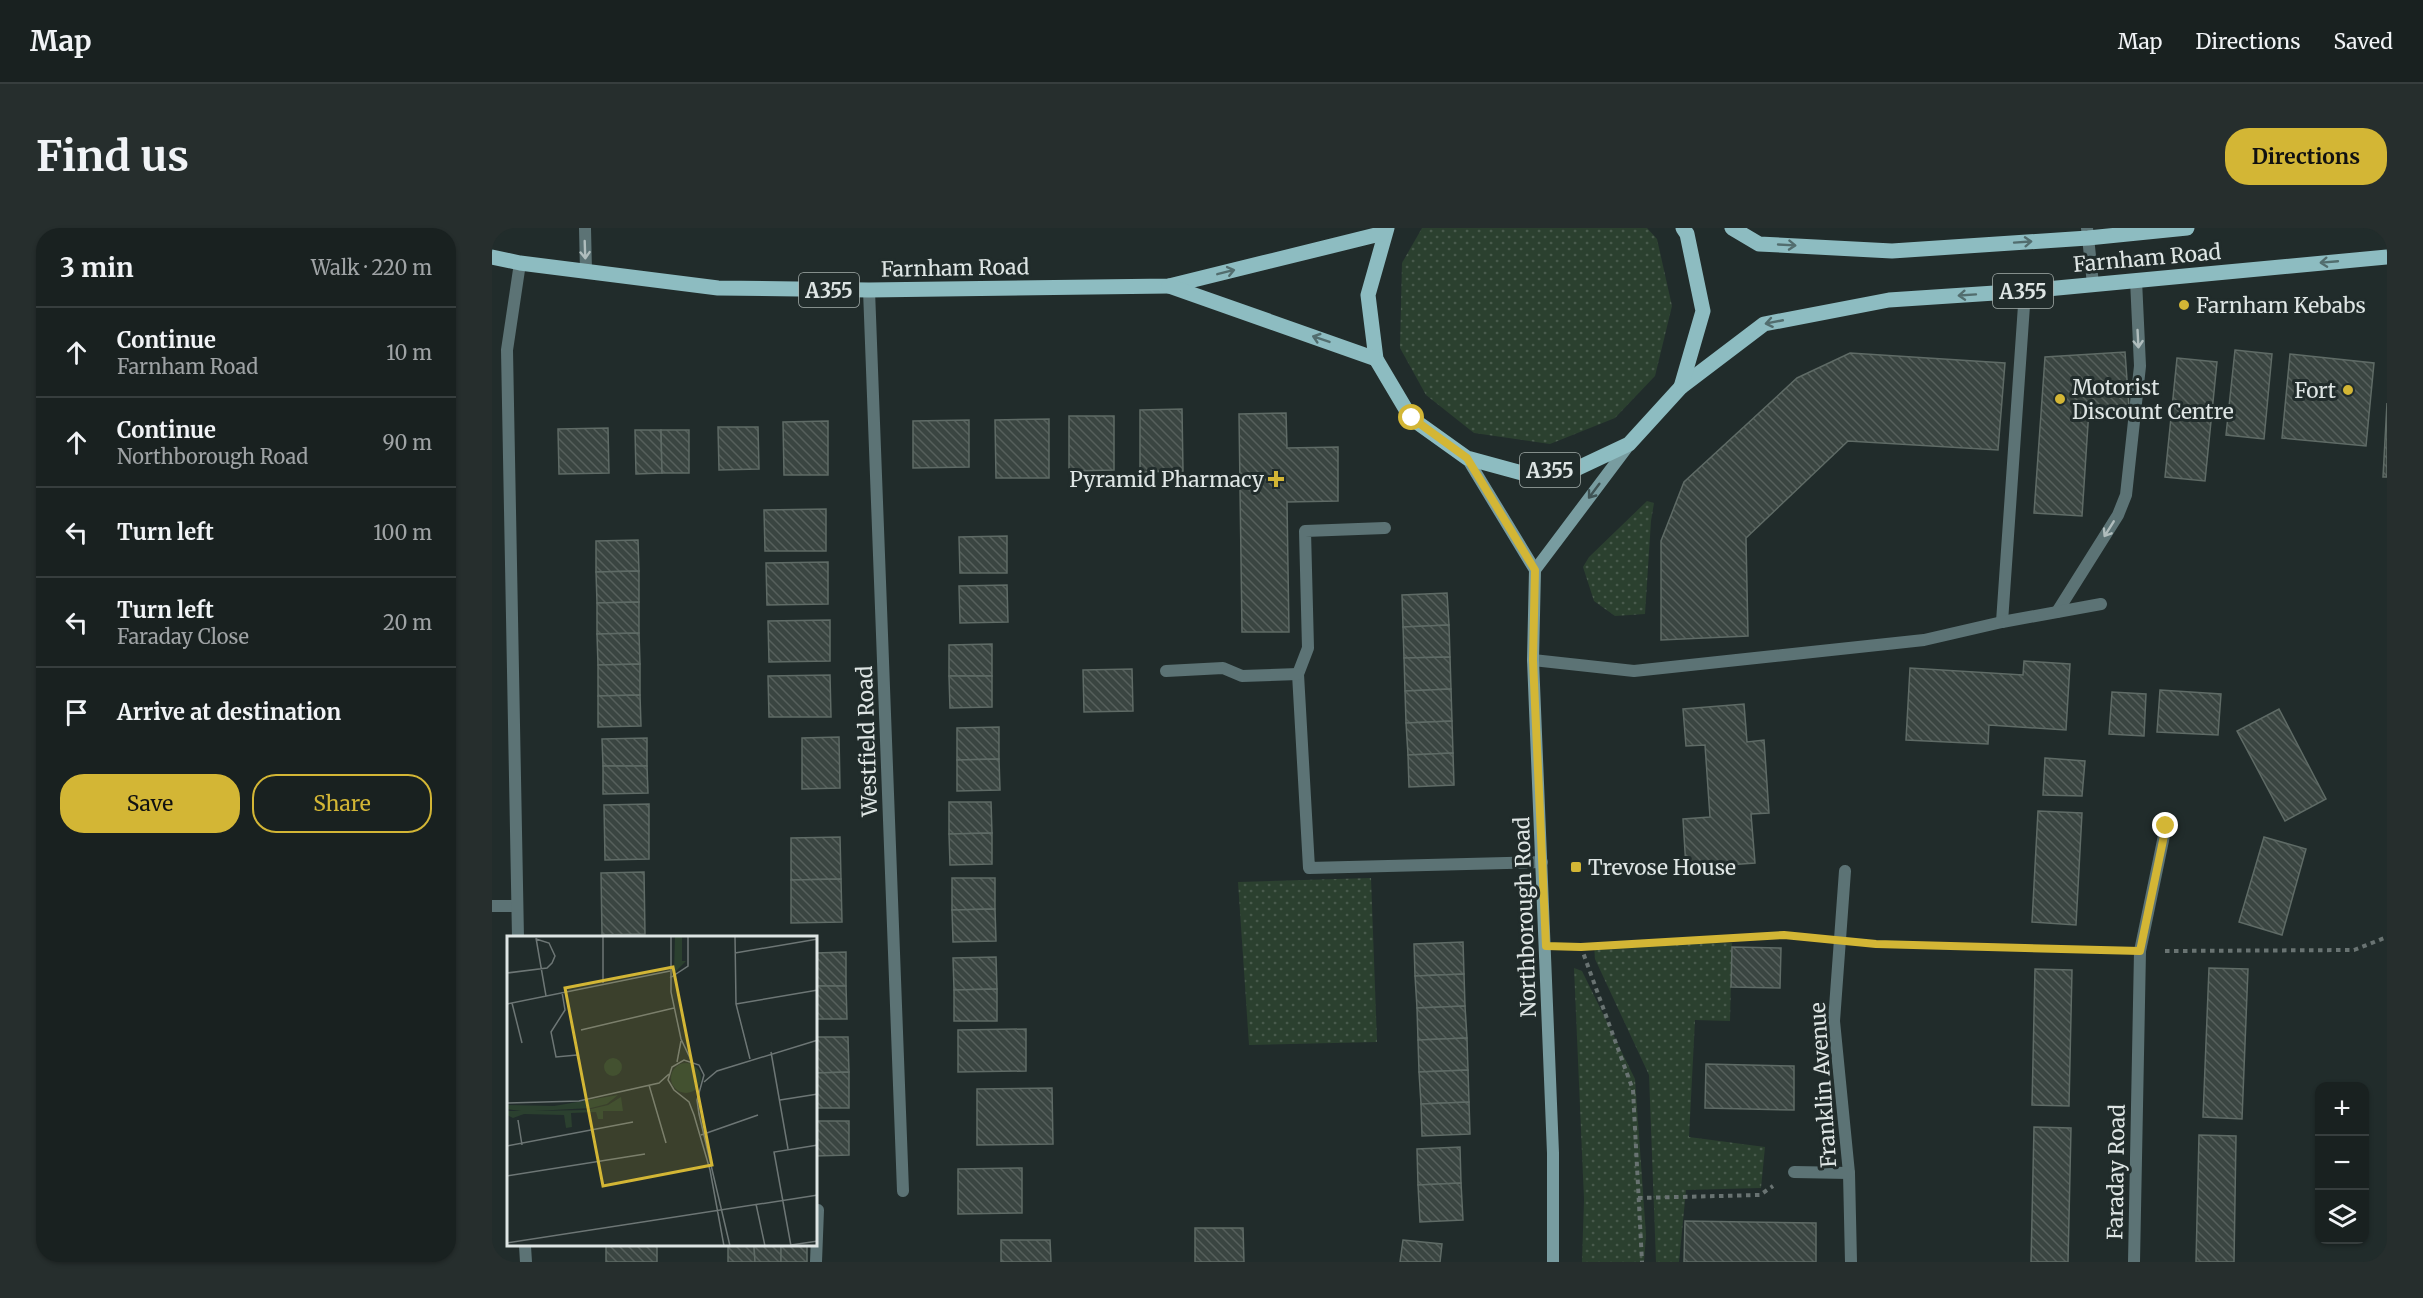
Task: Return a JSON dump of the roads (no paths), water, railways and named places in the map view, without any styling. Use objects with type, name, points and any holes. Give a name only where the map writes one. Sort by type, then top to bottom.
[{"type":"main road","name":"Farnham Road","points":[[1681,387],[1703,311],[1687,234],[1683,228]]},
{"type":"main road","name":"Farnham Road","points":[[1732,228],[1759,244],[1892,251],[2087,233],[2187,228]]},
{"type":"main road","name":"Farnham Road","points":[[492,256],[520,263],[718,288],[869,290],[1169,286],[1386,230],[1368,295],[1376,359],[1412,418],[1467,458],[1522,473],[1578,468],[1629,444],[1681,387],[1764,324],[1889,300],[2025,291],[2387,257]]},
{"type":"main road","name":"Farnham Road","points":[[1169,286],[1376,359]]},
{"type":"street","points":[[585,228],[586,271]]},
{"type":"street","points":[[2087,233],[2093,284]]},
{"type":"street","points":[[518,936],[507,350],[520,263]]},
{"type":"street","points":[[2057,612],[2118,514],[2126,495],[2140,366],[2136,280]]},
{"type":"street","name":"Westfield Road","points":[[869,290],[903,1191]]},
{"type":"street","points":[[2002,622],[2025,291]]},
{"type":"street","points":[[1467,458],[1535,570],[1629,444]]},
{"type":"street","points":[[1386,528],[1305,531],[1308,648],[1298,674],[1309,868],[1542,862]]},
{"type":"street","name":"Northborough Road","points":[[1535,570],[1533,660],[1553,1153],[1552,1262]]},
{"type":"street","points":[[1533,660],[1634,671],[1924,640],[2002,622],[2101,604]]},
{"type":"street","points":[[1166,671],[1223,668],[1242,676],[1298,674]]},
{"type":"street","name":"Faraday Road","points":[[2134,1262],[2140,951],[2166,826]]},
{"type":"street","name":"Franklin Avenue","points":[[1845,871],[1834,1021],[1849,1173],[1851,1262]]},
{"type":"street","points":[[492,906],[517,906]]},
{"type":"street","points":[[1794,1172],[1849,1173]]},
{"type":"street","points":[[525,1247],[526,1262]]},
{"type":"street","points":[[816,1262],[817,1247]]},
{"type":"place","name":"Farnham Kebabs","points":[[2184,305]]},
{"type":"place","name":"Fort","points":[[2348,390]]},
{"type":"place","name":"Motorist Discount Centre","points":[[2060,399]]},
{"type":"place","name":"Pyramid Pharmacy","points":[[1276,479]]},
{"type":"place","name":"Trevose House","points":[[1576,867]]}]
